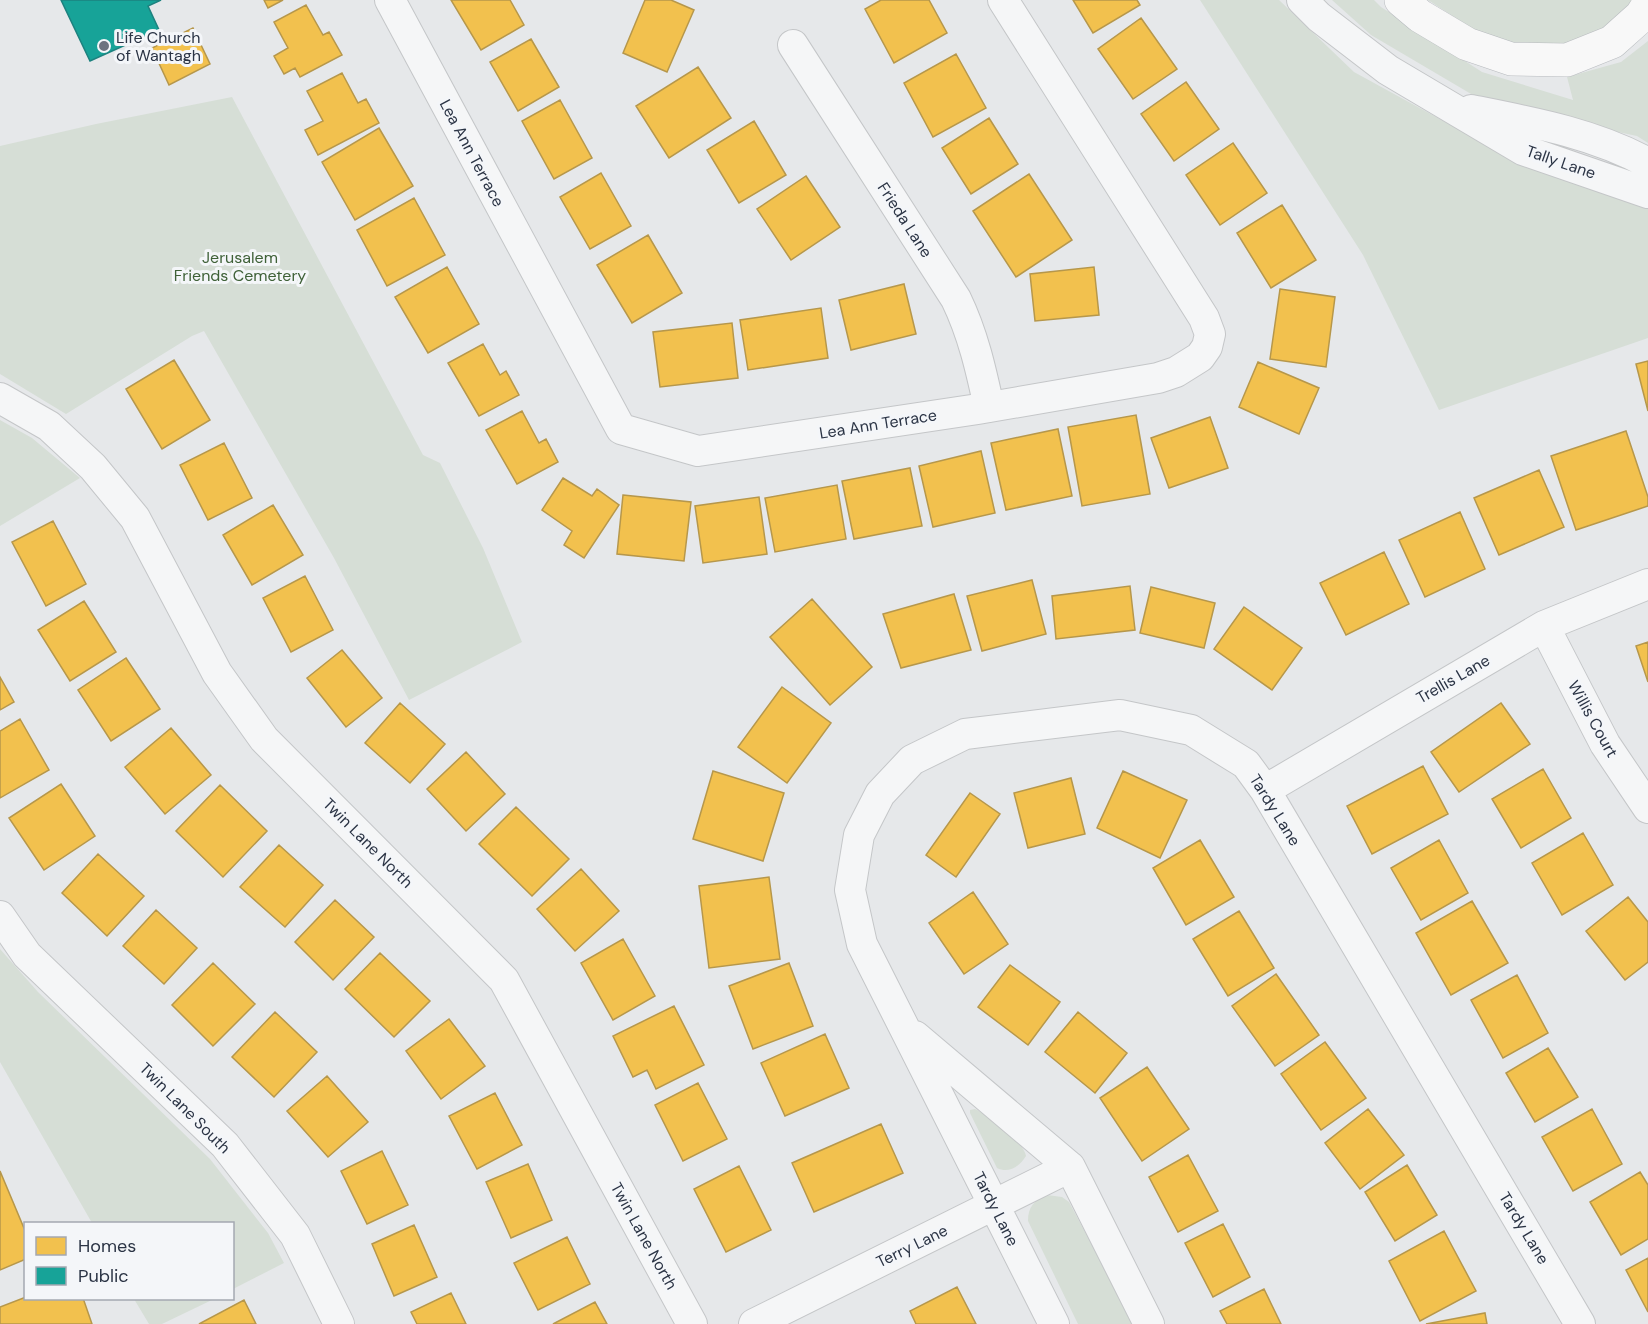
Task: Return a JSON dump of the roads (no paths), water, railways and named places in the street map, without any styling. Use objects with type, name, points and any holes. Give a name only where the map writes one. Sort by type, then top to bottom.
[{"type":"highway","points":[[1401,0],[1420,16],[1467,44],[1511,59],[1567,60],[1612,42],[1641,16],[1648,5]]},
{"type":"street","name":"Lea Ann Terrace","points":[[390,0],[621,429],[698,451],[989,407],[1158,378],[1176,372],[1200,357],[1207,347],[1210,334],[1204,318],[1003,0]]},
{"type":"street","name":"Tally Lane","points":[[1302,0],[1319,17],[1388,70],[1523,150],[1648,192]]},
{"type":"street","name":"Frieda Lane","points":[[793,45],[956,299],[976,346],[989,407]]},
{"type":"street","name":"Tally Lane","points":[[1447,105],[1578,134],[1622,149],[1648,163]]},
{"type":"street","name":"Twin Lane North","points":[[0,398],[49,426],[93,467],[135,518],[217,673],[264,739],[504,980],[692,1324]]},
{"type":"street","name":"Trellis Lane","points":[[1265,790],[1544,626],[1648,584]]},
{"type":"street","name":"Willis Court","points":[[1544,626],[1605,744],[1648,808]]},
{"type":"street","name":"Tardy Lane","points":[[1054,1324],[862,944],[850,890],[859,836],[880,794],[912,760],[964,735],[1120,715],[1191,730],[1246,764],[1265,790],[1580,1324]]},
{"type":"street","name":"Twin Lane South","points":[[0,916],[27,955],[225,1145],[295,1235],[339,1324]]},
{"type":"street","name":"Tardy Lane","points":[[906,1028],[1070,1167],[1149,1324]]},
{"type":"street","name":"Terry Lane","points":[[754,1324],[1070,1167]]},
{"type":"place","name":"Life Church of Wantagh","points":[[104,46]]},
{"type":"park label","name":"Jerusalem Friends Cemetery","points":[[240,266]]}]
